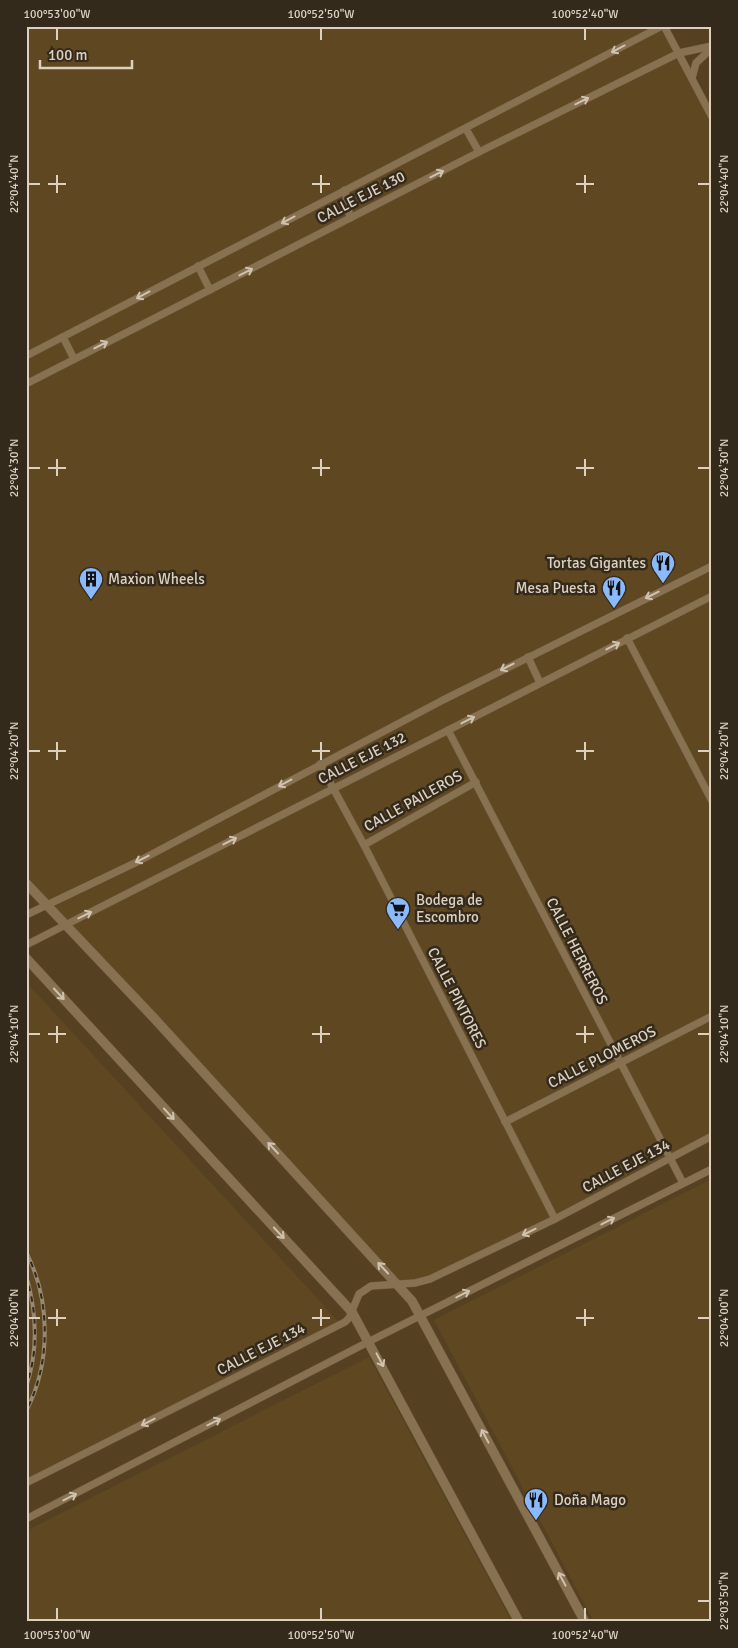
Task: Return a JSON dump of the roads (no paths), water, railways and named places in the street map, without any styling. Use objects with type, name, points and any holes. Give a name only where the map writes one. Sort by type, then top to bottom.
[{"type":"street","points":[[663,26],[712,117]]},
{"type":"street","name":"CALLE EJE 130","points":[[26,356],[663,26]]},
{"type":"street","points":[[692,78],[696,63],[712,47]]},
{"type":"street","name":"CALLE EJE 130","points":[[26,384],[478,152],[679,53],[712,47]]},
{"type":"street","points":[[466,129],[478,152]]},
{"type":"street","points":[[345,190],[350,218]]},
{"type":"street","points":[[198,266],[210,290]]},
{"type":"street","points":[[63,337],[74,359]]},
{"type":"street","name":"CALLE EJE 132","points":[[26,914],[137,862],[320,764],[528,657],[712,566]]},
{"type":"street","name":"CALLE EJE 132","points":[[26,945],[712,596]]},
{"type":"street","points":[[627,638],[712,801]]},
{"type":"street","points":[[528,657],[540,683]]},
{"type":"street","name":"CALLE HERREROS","points":[[448,730],[683,1183]]},
{"type":"street","name":"CALLE PINTORES","points":[[320,764],[364,845],[555,1219]]},
{"type":"street","name":"CALLE PAILEROS","points":[[364,845],[476,782]]},
{"type":"street","points":[[26,883],[412,1301],[585,1622]]},
{"type":"street","points":[[26,958],[352,1312],[370,1341],[519,1622]]},
{"type":"street","name":"CALLE PLOMEROS","points":[[505,1122],[712,1016]]},
{"type":"street","name":"CALLE EJE 134","points":[[26,1483],[345,1322],[352,1312],[359,1294],[364,1289],[371,1286],[415,1283],[430,1279],[555,1219],[712,1136]]},
{"type":"street","points":[[26,1519],[370,1341],[712,1169]]},
{"type":"railway","points":[[26,1252],[40,1290],[45,1332],[44,1353],[40,1373],[26,1411]]},
{"type":"railway","points":[[26,1275],[30,1289],[35,1331],[33,1359],[26,1387]]},
{"type":"place","name":"Tortas Gigantes","points":[[663,584]]},
{"type":"place","name":"Maxion Wheels","points":[[91,600]]},
{"type":"place","name":"Mesa Puesta","points":[[614,609]]},
{"type":"place","name":"Bodega de Escombro","points":[[398,930]]},
{"type":"place","name":"Doña Mago","points":[[536,1521]]}]
